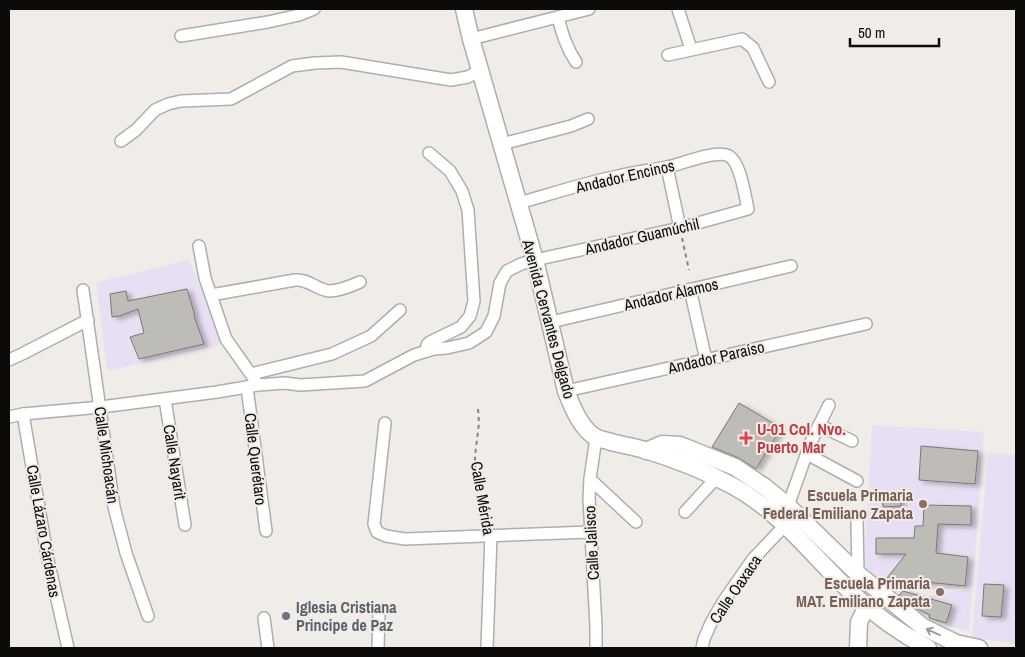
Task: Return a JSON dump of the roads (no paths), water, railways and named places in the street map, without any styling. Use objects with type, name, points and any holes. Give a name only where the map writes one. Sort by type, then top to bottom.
[{"type":"street","points":[[181,36],[299,16],[314,9]]},
{"type":"street","name":"Avenida Cervantes Delgado","points":[[464,9],[535,260],[566,391],[573,409],[584,426],[596,438]]},
{"type":"street","points":[[471,39],[589,9]]},
{"type":"street","points":[[678,9],[691,49]]},
{"type":"street","points":[[558,17],[568,51],[576,62]]},
{"type":"street","points":[[668,55],[742,39],[753,48],[769,82]]},
{"type":"street","points":[[121,141],[136,130],[155,110],[168,104],[181,101],[231,99],[292,66],[341,62],[450,80],[468,77],[480,70]]},
{"type":"street","points":[[502,144],[571,126],[588,119]]},
{"type":"street","points":[[427,351],[427,345],[430,342],[461,327],[470,316],[474,301],[468,210],[462,192],[450,171],[429,153]]},
{"type":"street","name":"Andador Encinos","points":[[518,202],[616,176],[667,167],[714,154],[723,154],[731,157],[736,163],[748,209]]},
{"type":"street","points":[[667,167],[680,228]]},
{"type":"street","name":"Andador Guamúchil","points":[[535,260],[680,228],[748,209]]},
{"type":"street","points":[[199,246],[205,278],[226,340],[251,374],[253,386]]},
{"type":"street","points":[[9,417],[165,399],[253,386],[285,383],[300,385],[365,380],[414,355],[469,343],[486,332],[494,316],[500,284],[507,271],[535,260]]},
{"type":"street","name":"Andador Álamos","points":[[550,322],[791,266]]},
{"type":"street","points":[[211,295],[302,279],[328,291],[340,290],[360,282]]},
{"type":"street","points":[[690,289],[706,360]]},
{"type":"street","name":"Calle Michoacán","points":[[83,290],[114,507],[126,553],[148,616]]},
{"type":"street","points":[[251,374],[332,354],[371,336],[400,310]]},
{"type":"street","points":[[9,360],[88,320]]},
{"type":"street","name":"Andador Paraíso","points":[[566,391],[866,324]]},
{"type":"street","name":"Calle Querétaro","points":[[253,386],[258,478],[266,531]]},
{"type":"street","name":"Calle Nayarit","points":[[165,399],[185,524]]},
{"type":"street","name":"Calle Oaxaca","points":[[702,648],[711,623],[753,558],[785,526],[792,510],[807,454],[830,405]]},
{"type":"street","name":"Calle Lázaro Cárdenas","points":[[23,414],[48,560],[68,648]]},
{"type":"street","points":[[385,424],[374,524],[377,532],[386,536],[405,539],[590,532]]},
{"type":"street","points":[[819,425],[852,441]]},
{"type":"street","points":[[596,438],[646,451],[662,444],[680,445],[763,506],[876,615],[928,648]]},
{"type":"street","name":"Calle Jalisco","points":[[596,438],[590,479],[590,532],[596,648]]},
{"type":"street","points":[[807,454],[857,480]]},
{"type":"street","points":[[685,512],[713,470],[735,467],[765,487],[792,510],[858,574],[923,627],[956,643],[978,648]]},
{"type":"street","points":[[590,479],[636,522]]},
{"type":"street","points":[[854,595],[858,574],[857,520]]},
{"type":"street","name":"Calle Mérida","points":[[487,648],[491,535]]},
{"type":"street","points":[[858,648],[859,622],[867,606]]},
{"type":"street","points":[[378,648],[379,612]]},
{"type":"street","points":[[264,618],[268,648]]},
{"type":"place","name":"U-01 Col. Nvo. Puerto Mar","points":[[746,438]]},
{"type":"place","name":"Escuela Primaria Federal Emiliano Zapata","points":[[923,504]]},
{"type":"place","name":"Escuela Primaria MAT. Emiliano Zapata","points":[[940,592]]},
{"type":"place","name":"Iglesia Cristiana Principe de Paz","points":[[286,616]]}]
